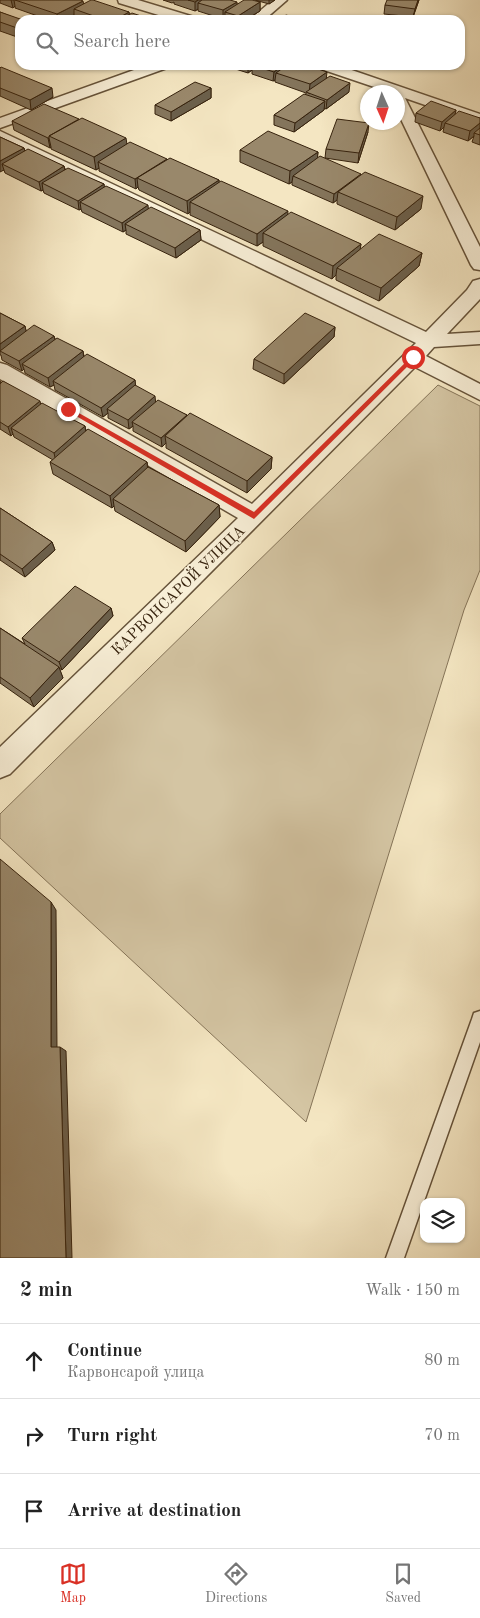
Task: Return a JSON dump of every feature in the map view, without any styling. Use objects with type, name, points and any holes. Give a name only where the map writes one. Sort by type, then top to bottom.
[{"type":"street","points":[[124,0],[173,15]]},
{"type":"street","points":[[262,15],[281,0]]},
{"type":"street","points":[[0,123],[148,70]]},
{"type":"street","points":[[335,70],[373,85]]},
{"type":"street","points":[[405,97],[480,119]]},
{"type":"street","points":[[0,104],[24,115]]},
{"type":"street","points":[[405,114],[480,265]]},
{"type":"street","points":[[0,136],[429,341],[480,338]]},
{"type":"street","name":"КАРВОНСАРОЙ УЛИЦА","points":[[0,765],[429,341],[474,294],[480,285]]},
{"type":"street","points":[[413,357],[480,392]]},
{"type":"street","points":[[0,370],[254,516]]},
{"type":"lane","points":[[394,1258],[480,1019]]},
{"type":"shaded area","points":[[438,385],[480,406],[480,570],[464,610],[306,1122],[0,838],[0,814]]},
{"type":"building","points":[[15,0],[81,0],[83,1],[57,14]]},
{"type":"building","points":[[93,0],[129,12],[124,15],[91,15],[74,9]]},
{"type":"building","points":[[202,0],[230,0],[237,2],[223,10],[198,3]]},
{"type":"building","points":[[244,0],[260,2],[240,15],[225,12]]},
{"type":"building","points":[[387,0],[418,0],[415,9],[385,5]]},
{"type":"building","points":[[0,12],[15,17],[15,27],[0,22]]},
{"type":"building","points":[[1,67],[52,88],[30,100],[0,88]]},
{"type":"building","points":[[280,70],[321,70],[327,72],[310,84],[276,73]]},
{"type":"building","points":[[330,76],[350,83],[327,100],[306,92]]},
{"type":"building","points":[[195,82],[211,88],[171,112],[155,105]]},
{"type":"building","points":[[304,94],[325,101],[295,123],[274,115]]},
{"type":"building","points":[[431,101],[456,110],[442,122],[416,113]]},
{"type":"building","points":[[44,104],[79,119],[49,136],[49,138],[12,121]]},
{"type":"building","points":[[459,111],[480,118],[480,123],[470,131],[445,123]]},
{"type":"building","points":[[82,118],[126,138],[94,157],[49,136]]},
{"type":"building","points":[[337,119],[360,122],[360,130],[367,130],[359,153],[326,149]]},
{"type":"building","points":[[480,128],[480,135],[474,133]]},
{"type":"building","points":[[268,131],[318,152],[290,171],[240,150]]},
{"type":"building","points":[[0,137],[24,148],[0,161]]},
{"type":"building","points":[[130,142],[167,159],[135,179],[98,162]]},
{"type":"building","points":[[28,149],[64,166],[39,182],[2,164]]},
{"type":"building","points":[[320,156],[361,174],[334,194],[293,176]]},
{"type":"building","points":[[170,158],[219,180],[187,201],[137,178]]},
{"type":"building","points":[[68,168],[104,184],[78,201],[42,183]]},
{"type":"building","points":[[365,172],[423,196],[397,217],[338,192]]},
{"type":"building","points":[[221,181],[288,211],[257,234],[190,202]]},
{"type":"building","points":[[106,186],[148,205],[122,223],[80,202]]},
{"type":"building","points":[[151,207],[200,230],[175,248],[125,224]]},
{"type":"building","points":[[291,212],[361,244],[333,266],[263,233]]},
{"type":"building","points":[[379,234],[422,253],[381,288],[337,268]]},
{"type":"building","points":[[0,313],[25,326],[0,344]]},
{"type":"building","points":[[305,313],[335,327],[284,374],[254,359]]},
{"type":"building","points":[[34,325],[54,336],[19,361],[0,351]]},
{"type":"building","points":[[57,338],[83,351],[48,378],[22,364]]},
{"type":"building","points":[[87,354],[135,380],[101,408],[53,381]]},
{"type":"building","points":[[3,381],[40,401],[8,427],[0,422],[0,384]]},
{"type":"building","points":[[135,385],[155,396],[128,420],[107,409]]},
{"type":"building","points":[[158,400],[187,415],[161,438],[132,422]]},
{"type":"building","points":[[42,403],[85,426],[54,453],[11,428]]},
{"type":"building","points":[[190,413],[272,457],[247,481],[165,436]]},
{"type":"building","points":[[88,429],[147,462],[110,496],[50,462]]},
{"type":"building","points":[[148,467],[219,505],[185,541],[113,499]]},
{"type":"building","points":[[0,508],[52,542],[22,569],[0,554]]},
{"type":"building","points":[[75,586],[111,608],[59,662],[22,638]]},
{"type":"building","points":[[0,628],[59,667],[30,698],[0,677]]},
{"type":"building","points":[[0,859],[51,902],[51,1047],[60,1047],[66,1258],[0,1258]]},
{"type":"route","points":[[68,409],[254,516],[413,357]]}]
